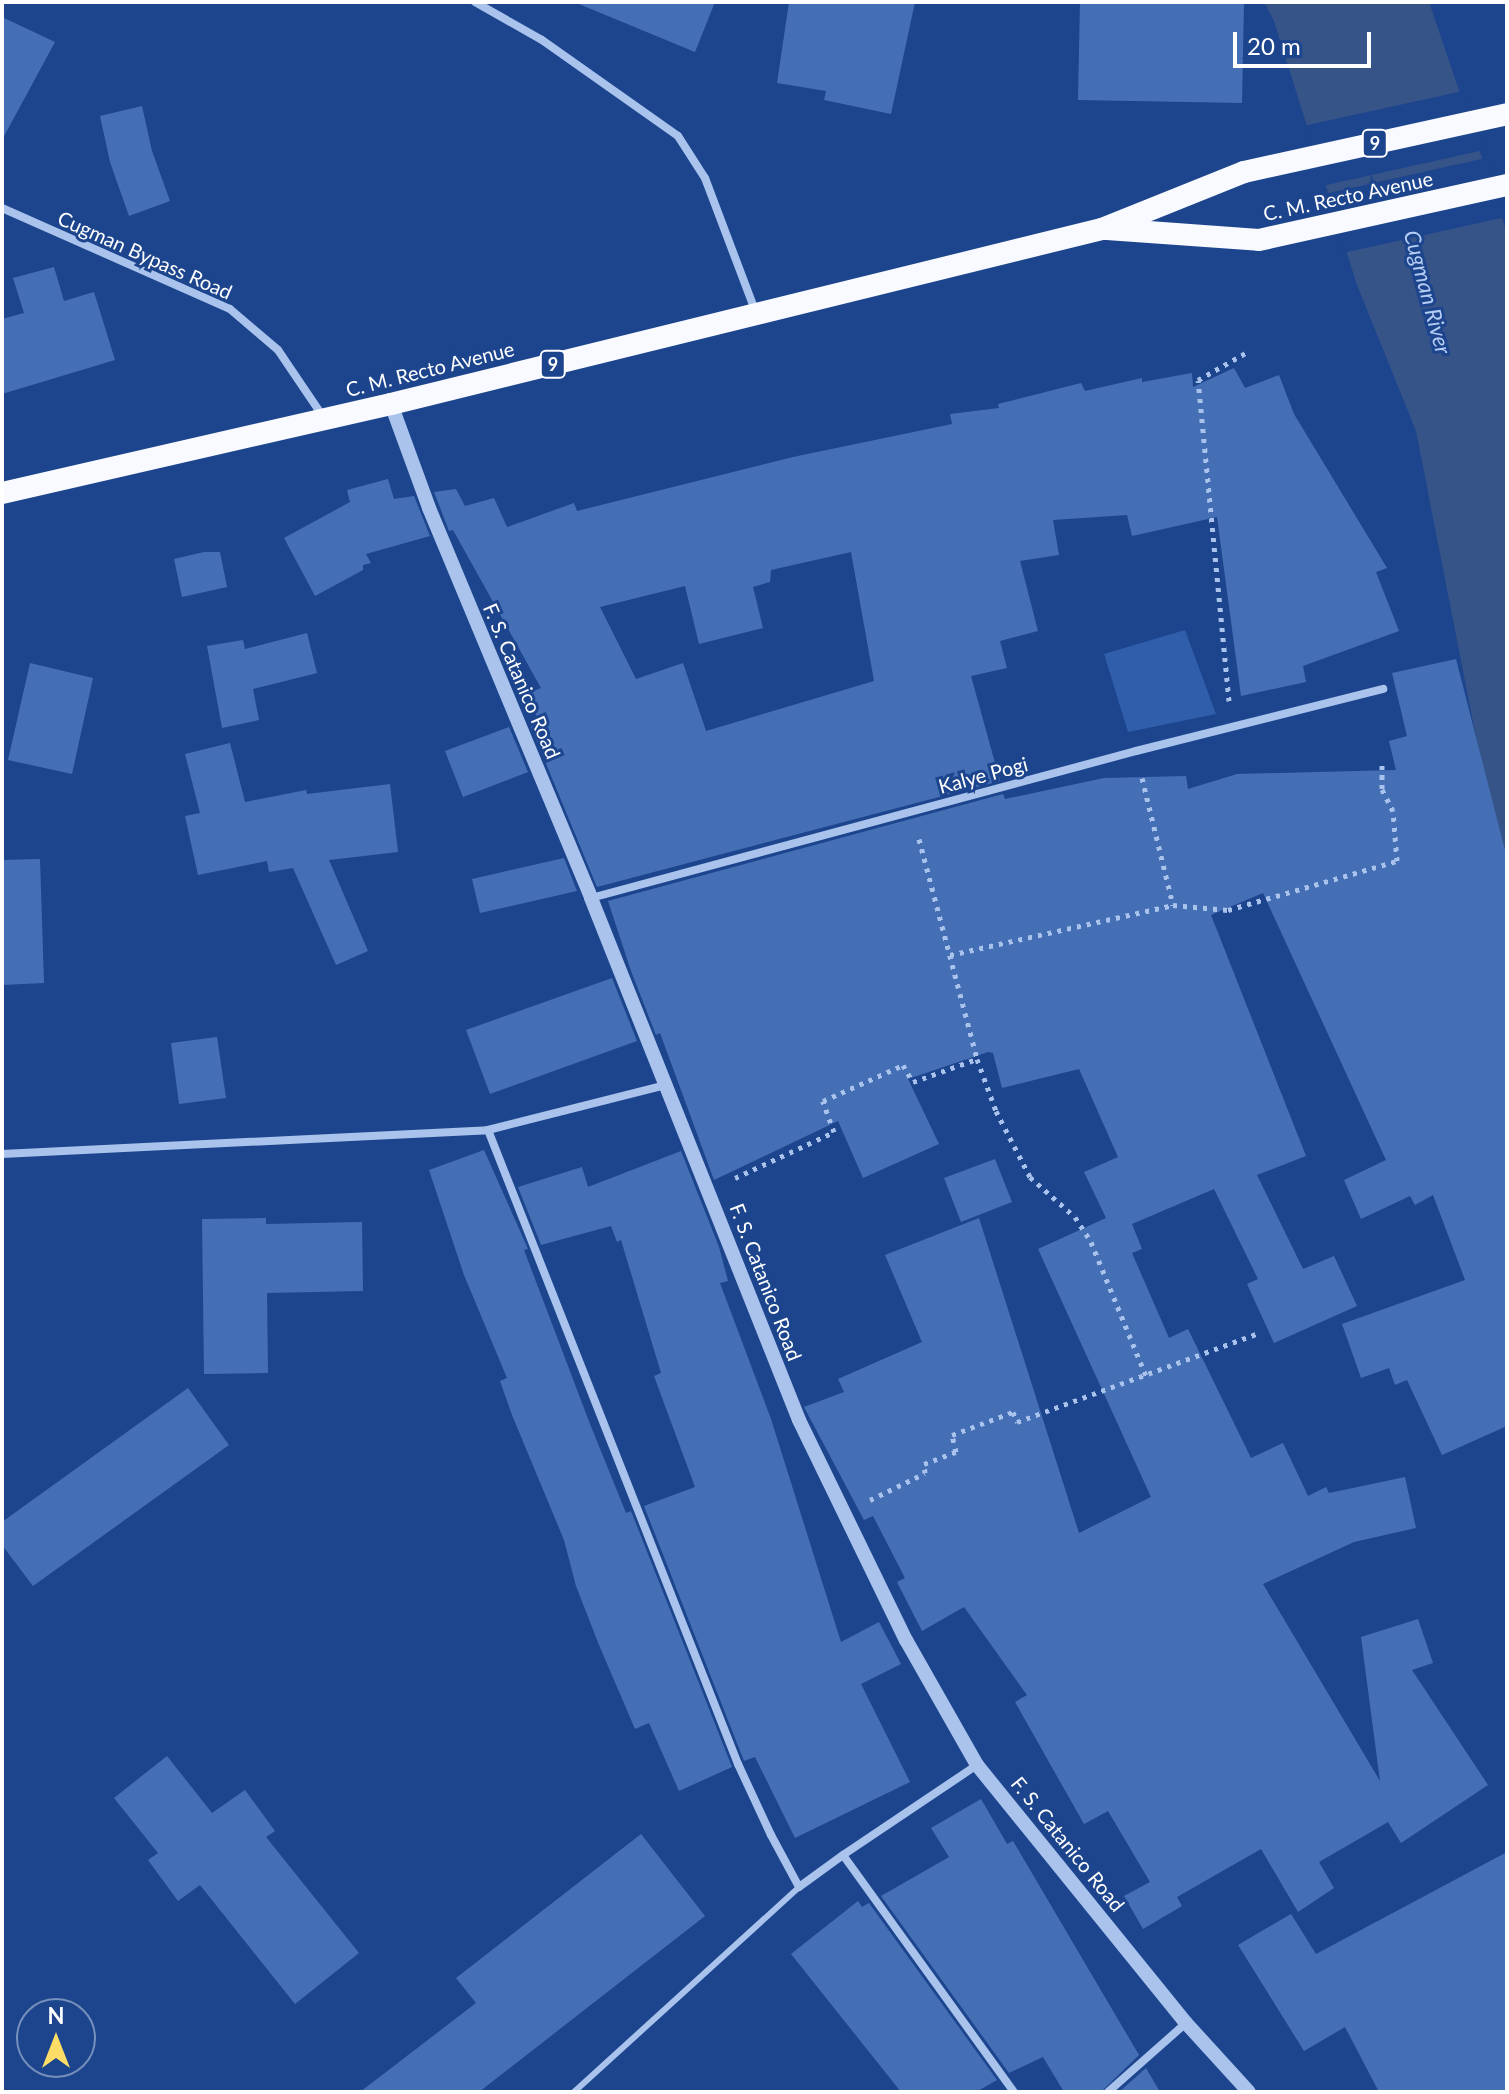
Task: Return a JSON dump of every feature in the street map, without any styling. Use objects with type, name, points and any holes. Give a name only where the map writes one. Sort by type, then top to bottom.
[{"type":"highway","name":"C. M. Recto Avenue","points":[[2,493],[391,404],[1102,229],[1244,172],[1507,114]]},
{"type":"highway","name":"C. M. Recto Avenue","points":[[1102,229],[1259,240],[1507,185]]},
{"type":"street","points":[[475,2],[542,40],[678,136],[705,178],[757,314]]},
{"type":"street","name":"Cugman Bypass Road","points":[[2,208],[230,309],[278,350],[325,419]]},
{"type":"street","name":"F. S. Catanico Road","points":[[391,404],[451,563],[667,1085],[799,1420],[906,1640],[977,1765],[1186,2023],[1249,2092]]},
{"type":"street","name":"Kalye Pogi","points":[[591,898],[1136,751],[1383,689]]},
{"type":"street","points":[[2,1154],[488,1130],[667,1085]]},
{"type":"street","points":[[488,1130],[738,1764],[799,1887],[977,1765]]},
{"type":"street","points":[[843,1855],[1014,2092]]},
{"type":"street","points":[[1108,2092],[1186,2023]]},
{"type":"lane","points":[[574,2092],[799,1887]]},
{"type":"path","points":[[1232,726],[1198,380],[1249,351]]},
{"type":"path","points":[[1136,751],[1173,905]]},
{"type":"path","points":[[950,955],[1173,905],[1228,910],[1397,861],[1393,811],[1382,789],[1382,760]]},
{"type":"path","points":[[911,811],[977,1059],[996,1111],[1030,1177],[1075,1217],[1091,1242],[1146,1376]]},
{"type":"path","points":[[709,1190],[834,1132],[823,1101],[903,1065],[913,1082],[977,1059]]},
{"type":"path","points":[[844,1513],[925,1473],[924,1464],[956,1452],[952,1435],[1013,1412],[1017,1422],[1259,1333]]},
{"type":"shaded area","points":[[1185,630],[1216,714],[1128,732],[1104,654]]},
{"type":"water","name":"Cugman River","points":[[1264,2],[1429,2],[1503,220],[1507,235],[1507,874],[1475,732],[1416,431],[1357,285],[1274,21]]},
{"type":"pier","points":[[1463,91],[1484,150],[1322,186],[1303,126]]},
{"type":"pier","points":[[1486,158],[1506,217],[1343,253],[1324,194]]},
{"type":"building","points":[[574,2],[715,2],[695,52]]},
{"type":"building","points":[[789,2],[915,2],[891,114],[824,100],[826,91],[777,83]]},
{"type":"building","points":[[1080,2],[1244,2],[1242,103],[1078,100]]},
{"type":"building","points":[[2,17],[55,42],[2,140]]},
{"type":"building","points":[[142,106],[152,151],[170,201],[129,216],[110,162],[100,116]]},
{"type":"building","points":[[54,267],[64,301],[94,292],[115,360],[2,394],[2,319],[24,313],[13,278]]},
{"type":"building","points":[[1234,368],[1245,388],[1279,375],[1294,414],[1387,568],[1376,572],[1399,631],[1303,666],[1306,682],[1241,696],[1217,517],[1132,536],[1127,515],[1053,520],[1059,555],[1020,561],[1038,631],[1000,641],[1007,668],[971,676],[1000,781],[597,887],[528,720],[537,717],[526,694],[541,688],[453,530],[449,531],[434,492],[456,489],[465,506],[494,498],[507,527],[574,503],[577,511],[793,457],[952,424],[950,414],[999,408],[998,404],[1081,383],[1085,391],[1142,378],[1142,382],[1192,373],[1193,387]],"holes":[[[851,552],[874,681],[706,731],[683,663],[636,679],[600,607],[685,586],[699,644],[763,628],[753,587],[770,582],[771,570]]]},
{"type":"building","points":[[388,479],[394,499],[414,496],[430,536],[366,554],[371,563],[363,565],[363,570],[315,596],[284,538],[350,502],[347,490]]},
{"type":"building","points":[[204,552],[220,552],[227,587],[182,597],[174,559]]},
{"type":"building","points":[[307,633],[317,673],[253,689],[259,720],[222,728],[207,646],[243,640],[245,649]]},
{"type":"building","points":[[1456,659],[1507,858],[1507,1426],[1442,1455],[1407,1380],[1395,1385],[1389,1368],[1361,1378],[1342,1324],[1465,1280],[1433,1195],[1415,1205],[1410,1196],[1361,1219],[1344,1180],[1386,1160],[1263,893],[1211,915],[1306,1156],[1257,1175],[1303,1269],[1334,1256],[1357,1306],[1274,1343],[1247,1284],[1258,1279],[1214,1189],[1132,1224],[1142,1249],[1132,1253],[1169,1338],[1188,1329],[1251,1458],[1283,1443],[1308,1496],[1326,1487],[1329,1493],[1405,1477],[1416,1528],[1354,1542],[1263,1584],[1380,1781],[1361,1637],[1418,1619],[1433,1663],[1412,1670],[1488,1785],[1401,1843],[1388,1822],[1319,1862],[1334,1888],[1298,1912],[1261,1849],[1177,1897],[1182,1906],[1143,1929],[1124,1896],[1150,1882],[1108,1811],[1084,1824],[1015,1702],[1027,1695],[964,1607],[922,1631],[897,1582],[905,1578],[873,1516],[864,1520],[804,1407],[844,1392],[838,1379],[922,1342],[885,1255],[979,1218],[1079,1533],[1151,1497],[1038,1249],[1106,1218],[1084,1172],[1118,1157],[1079,1069],[1002,1088],[993,1053],[988,1052],[908,1079],[939,1144],[863,1178],[838,1121],[714,1180],[660,1033],[656,1035],[631,971],[608,901],[1003,794],[1005,799],[1104,778],[1186,776],[1188,789],[1237,774],[1396,770],[1389,741],[1407,736],[1392,673]]},
{"type":"building","points":[[30,663],[93,678],[72,774],[8,760]]},
{"type":"building","points":[[509,727],[528,772],[463,797],[445,751]]},
{"type":"building","points":[[230,743],[245,802],[306,790],[307,794],[390,784],[398,852],[329,860],[368,951],[336,965],[293,868],[269,872],[267,861],[198,875],[185,816],[200,813],[185,754]]},
{"type":"building","points":[[564,858],[577,891],[480,913],[472,879]]},
{"type":"building","points":[[40,859],[44,983],[2,985],[2,860]]},
{"type":"building","points":[[612,978],[637,1041],[490,1094],[466,1030]]},
{"type":"building","points":[[217,1037],[226,1098],[179,1104],[171,1043]]},
{"type":"building","points":[[484,1150],[528,1249],[524,1250],[590,1424],[626,1513],[631,1511],[732,1767],[679,1791],[649,1723],[635,1729],[599,1645],[576,1586],[564,1540],[512,1415],[500,1381],[507,1378],[464,1275],[429,1170]]},
{"type":"building","points":[[681,1151],[719,1247],[728,1281],[720,1283],[771,1419],[841,1642],[879,1622],[901,1664],[861,1684],[910,1782],[795,1838],[755,1757],[744,1761],[644,1506],[695,1487],[654,1376],[661,1373],[621,1240],[617,1242],[611,1226],[541,1245],[518,1187],[582,1167],[588,1187]]},
{"type":"building","points":[[995,1159],[1012,1202],[961,1222],[944,1178]]},
{"type":"building","points":[[266,1218],[266,1224],[362,1222],[363,1291],[267,1293],[268,1373],[204,1374],[202,1219]]},
{"type":"building","points":[[188,1388],[229,1445],[33,1586],[2,1545],[2,1522]]},
{"type":"building","points":[[167,1756],[212,1813],[245,1790],[275,1831],[266,1837],[359,1953],[295,2004],[200,1885],[178,1901],[148,1860],[158,1853],[114,1798]]},
{"type":"building","points":[[981,1799],[1007,1844],[1013,1841],[1139,2055],[1101,2092],[1064,2092],[1043,2057],[1009,2073],[881,1896],[949,1857],[931,1828]]},
{"type":"building","points":[[641,1834],[705,1916],[479,2092],[360,2092],[476,2003],[456,1978]]},
{"type":"building","points":[[1507,1852],[1507,2092],[1379,2092],[1345,2027],[1304,2051],[1238,1945],[1291,1914],[1316,1954]]},
{"type":"building","points":[[858,1901],[862,1907],[869,1903],[997,2080],[976,2092],[901,2092],[791,1954]]},
{"type":"building","points":[[1146,2068],[1160,2092],[1119,2092]]}]
